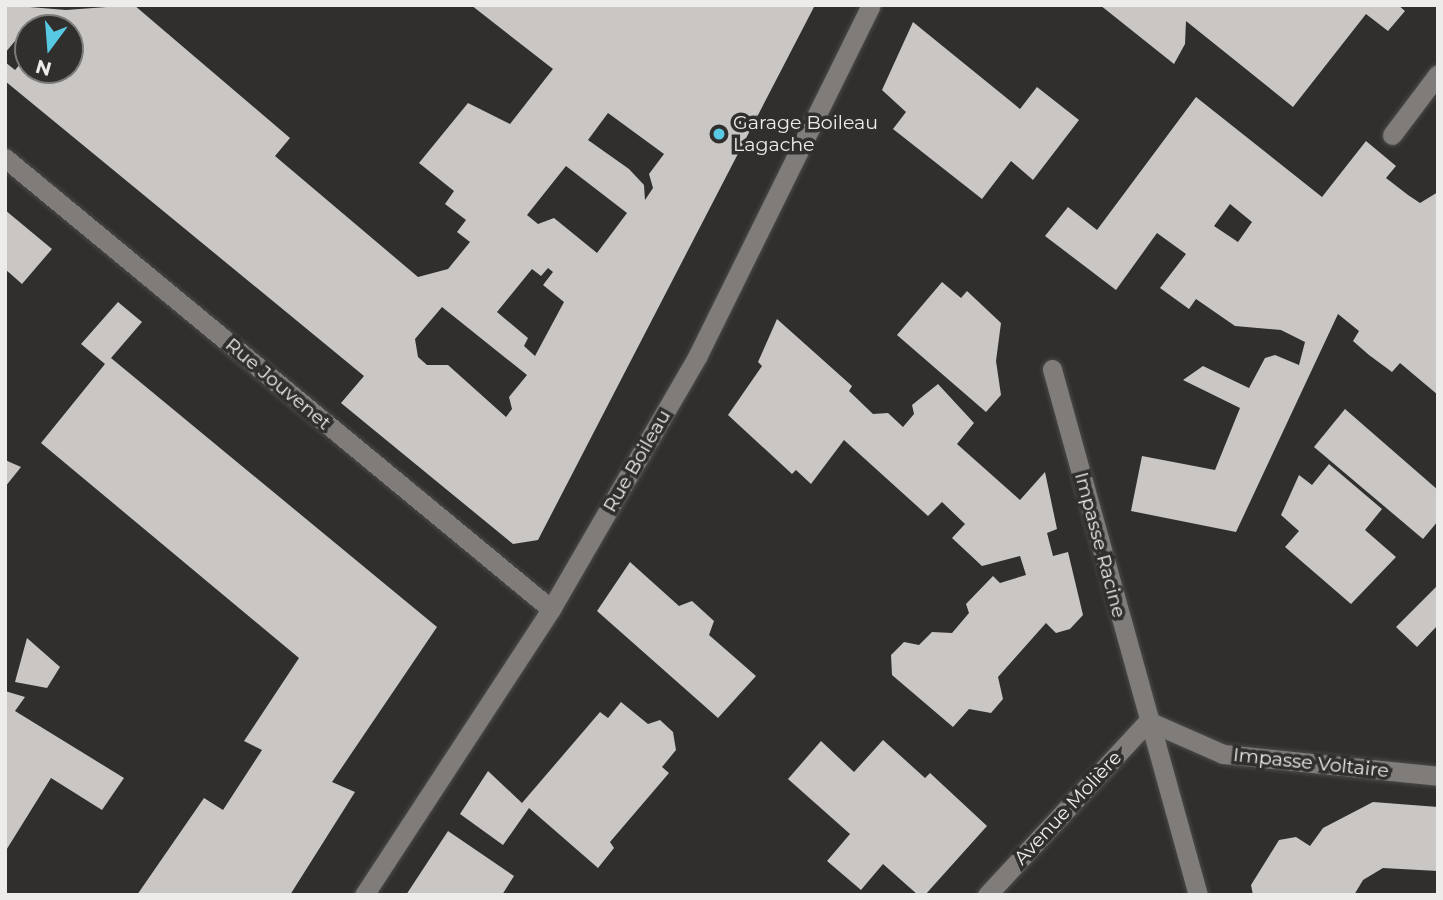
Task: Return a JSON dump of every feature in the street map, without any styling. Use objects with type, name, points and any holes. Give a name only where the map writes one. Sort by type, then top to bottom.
[{"type":"street","name":"Rue Boileau","points":[[364,895],[551,609],[698,355],[871,5]]},
{"type":"street","points":[[1392,135],[1438,74]]},
{"type":"street","name":"Rue Jouvenet","points":[[5,158],[551,609]]},
{"type":"street","name":"Impasse Racine","points":[[1052,369],[1198,895]]},
{"type":"street","name":"Impasse Voltaire","points":[[1148,720],[1223,754],[1438,776]]},
{"type":"street","name":"Avenue Molière","points":[[987,895],[1148,720]]},
{"type":"building","points":[[5,5],[66,10],[134,5],[290,138],[275,156],[418,277],[448,269],[470,242],[457,232],[466,220],[445,204],[454,191],[419,163],[468,103],[510,124],[553,69],[471,5],[815,5],[538,540],[513,544],[341,403],[364,376],[5,81],[5,62],[14,69],[14,84],[84,84],[84,14],[14,14],[14,42],[5,53]],"holes":[[[608,113],[664,154],[649,174],[653,188],[645,200],[644,185],[629,169],[588,140]],[[566,166],[627,213],[597,253],[554,218],[538,224],[527,215]],[[548,268],[553,272],[543,285],[564,302],[535,356],[524,346],[528,338],[497,312],[532,269],[541,276]],[[442,307],[527,375],[509,397],[512,409],[506,417],[448,365],[427,365],[418,357],[415,339]]]},
{"type":"building","points":[[1100,5],[1398,5],[1405,11],[1388,31],[1366,14],[1293,107],[1186,21],[1185,44],[1174,64]]},
{"type":"building","points":[[913,22],[1020,109],[1037,87],[1079,120],[1033,180],[1011,161],[982,199],[893,129],[906,112],[882,90]]},
{"type":"building","points":[[1196,97],[1322,197],[1366,141],[1396,166],[1386,178],[1408,195],[1420,203],[1438,192],[1438,395],[1400,363],[1392,372],[1369,355],[1353,341],[1359,331],[1338,314],[1236,532],[1131,511],[1142,456],[1215,470],[1240,408],[1183,380],[1203,366],[1249,388],[1265,358],[1275,355],[1299,365],[1305,342],[1281,330],[1235,326],[1196,299],[1189,309],[1160,288],[1186,254],[1157,233],[1116,290],[1045,236],[1068,207],[1097,230]],"holes":[[[1230,204],[1252,222],[1238,242],[1214,226]]]},
{"type":"building","points":[[5,210],[52,249],[22,284],[5,269]]},
{"type":"building","points":[[942,282],[961,298],[967,291],[1001,323],[996,361],[1001,395],[986,412],[897,335]]},
{"type":"building","points":[[118,302],[142,322],[111,358],[437,627],[332,782],[355,792],[290,895],[137,895],[204,798],[223,810],[262,750],[244,741],[299,658],[41,443],[105,364],[81,344]]},
{"type":"building","points":[[777,319],[852,386],[849,391],[873,414],[888,413],[903,427],[914,414],[912,405],[938,384],[974,423],[957,444],[1020,500],[1045,472],[1057,529],[1047,533],[1053,556],[1068,552],[1083,615],[1070,629],[1056,633],[1046,623],[998,677],[1003,699],[991,713],[969,709],[953,727],[892,675],[891,655],[904,642],[919,645],[932,632],[952,633],[969,613],[966,604],[993,576],[1000,583],[1026,575],[1020,556],[982,566],[952,538],[965,524],[942,502],[928,516],[844,440],[811,484],[796,470],[792,474],[728,415],[762,366],[758,362]]},
{"type":"building","points":[[1345,409],[1438,490],[1438,521],[1423,539],[1314,447]]},
{"type":"building","points":[[5,460],[21,467],[5,487]]},
{"type":"building","points":[[1329,464],[1382,509],[1365,530],[1396,557],[1351,604],[1285,547],[1299,531],[1281,515],[1299,475],[1312,485]]},
{"type":"building","points":[[630,562],[679,606],[692,601],[714,621],[709,635],[756,676],[718,718],[597,611]]},
{"type":"building","points":[[1438,585],[1438,625],[1417,647],[1396,627]]},
{"type":"building","points":[[27,638],[60,667],[47,688],[15,682]]},
{"type":"building","points":[[5,691],[25,697],[15,711],[124,778],[102,810],[51,778],[5,852]]},
{"type":"building","points":[[621,702],[648,724],[660,720],[673,732],[676,750],[662,767],[669,773],[610,842],[614,848],[598,868],[529,808],[503,845],[460,814],[488,771],[522,803],[600,712],[608,718]]},
{"type":"building","points":[[883,740],[925,778],[930,773],[987,826],[925,895],[918,895],[883,864],[861,890],[827,861],[850,834],[788,779],[821,741],[854,772]]},
{"type":"building","points":[[1373,802],[1438,807],[1438,871],[1383,868],[1363,880],[1354,895],[1253,895],[1251,885],[1279,840],[1296,837],[1310,846],[1323,828]]},
{"type":"building","points":[[448,831],[514,876],[502,895],[406,895]]},
{"type":"place","name":"Garage Boileau Lagache","points":[[719,134]]}]
